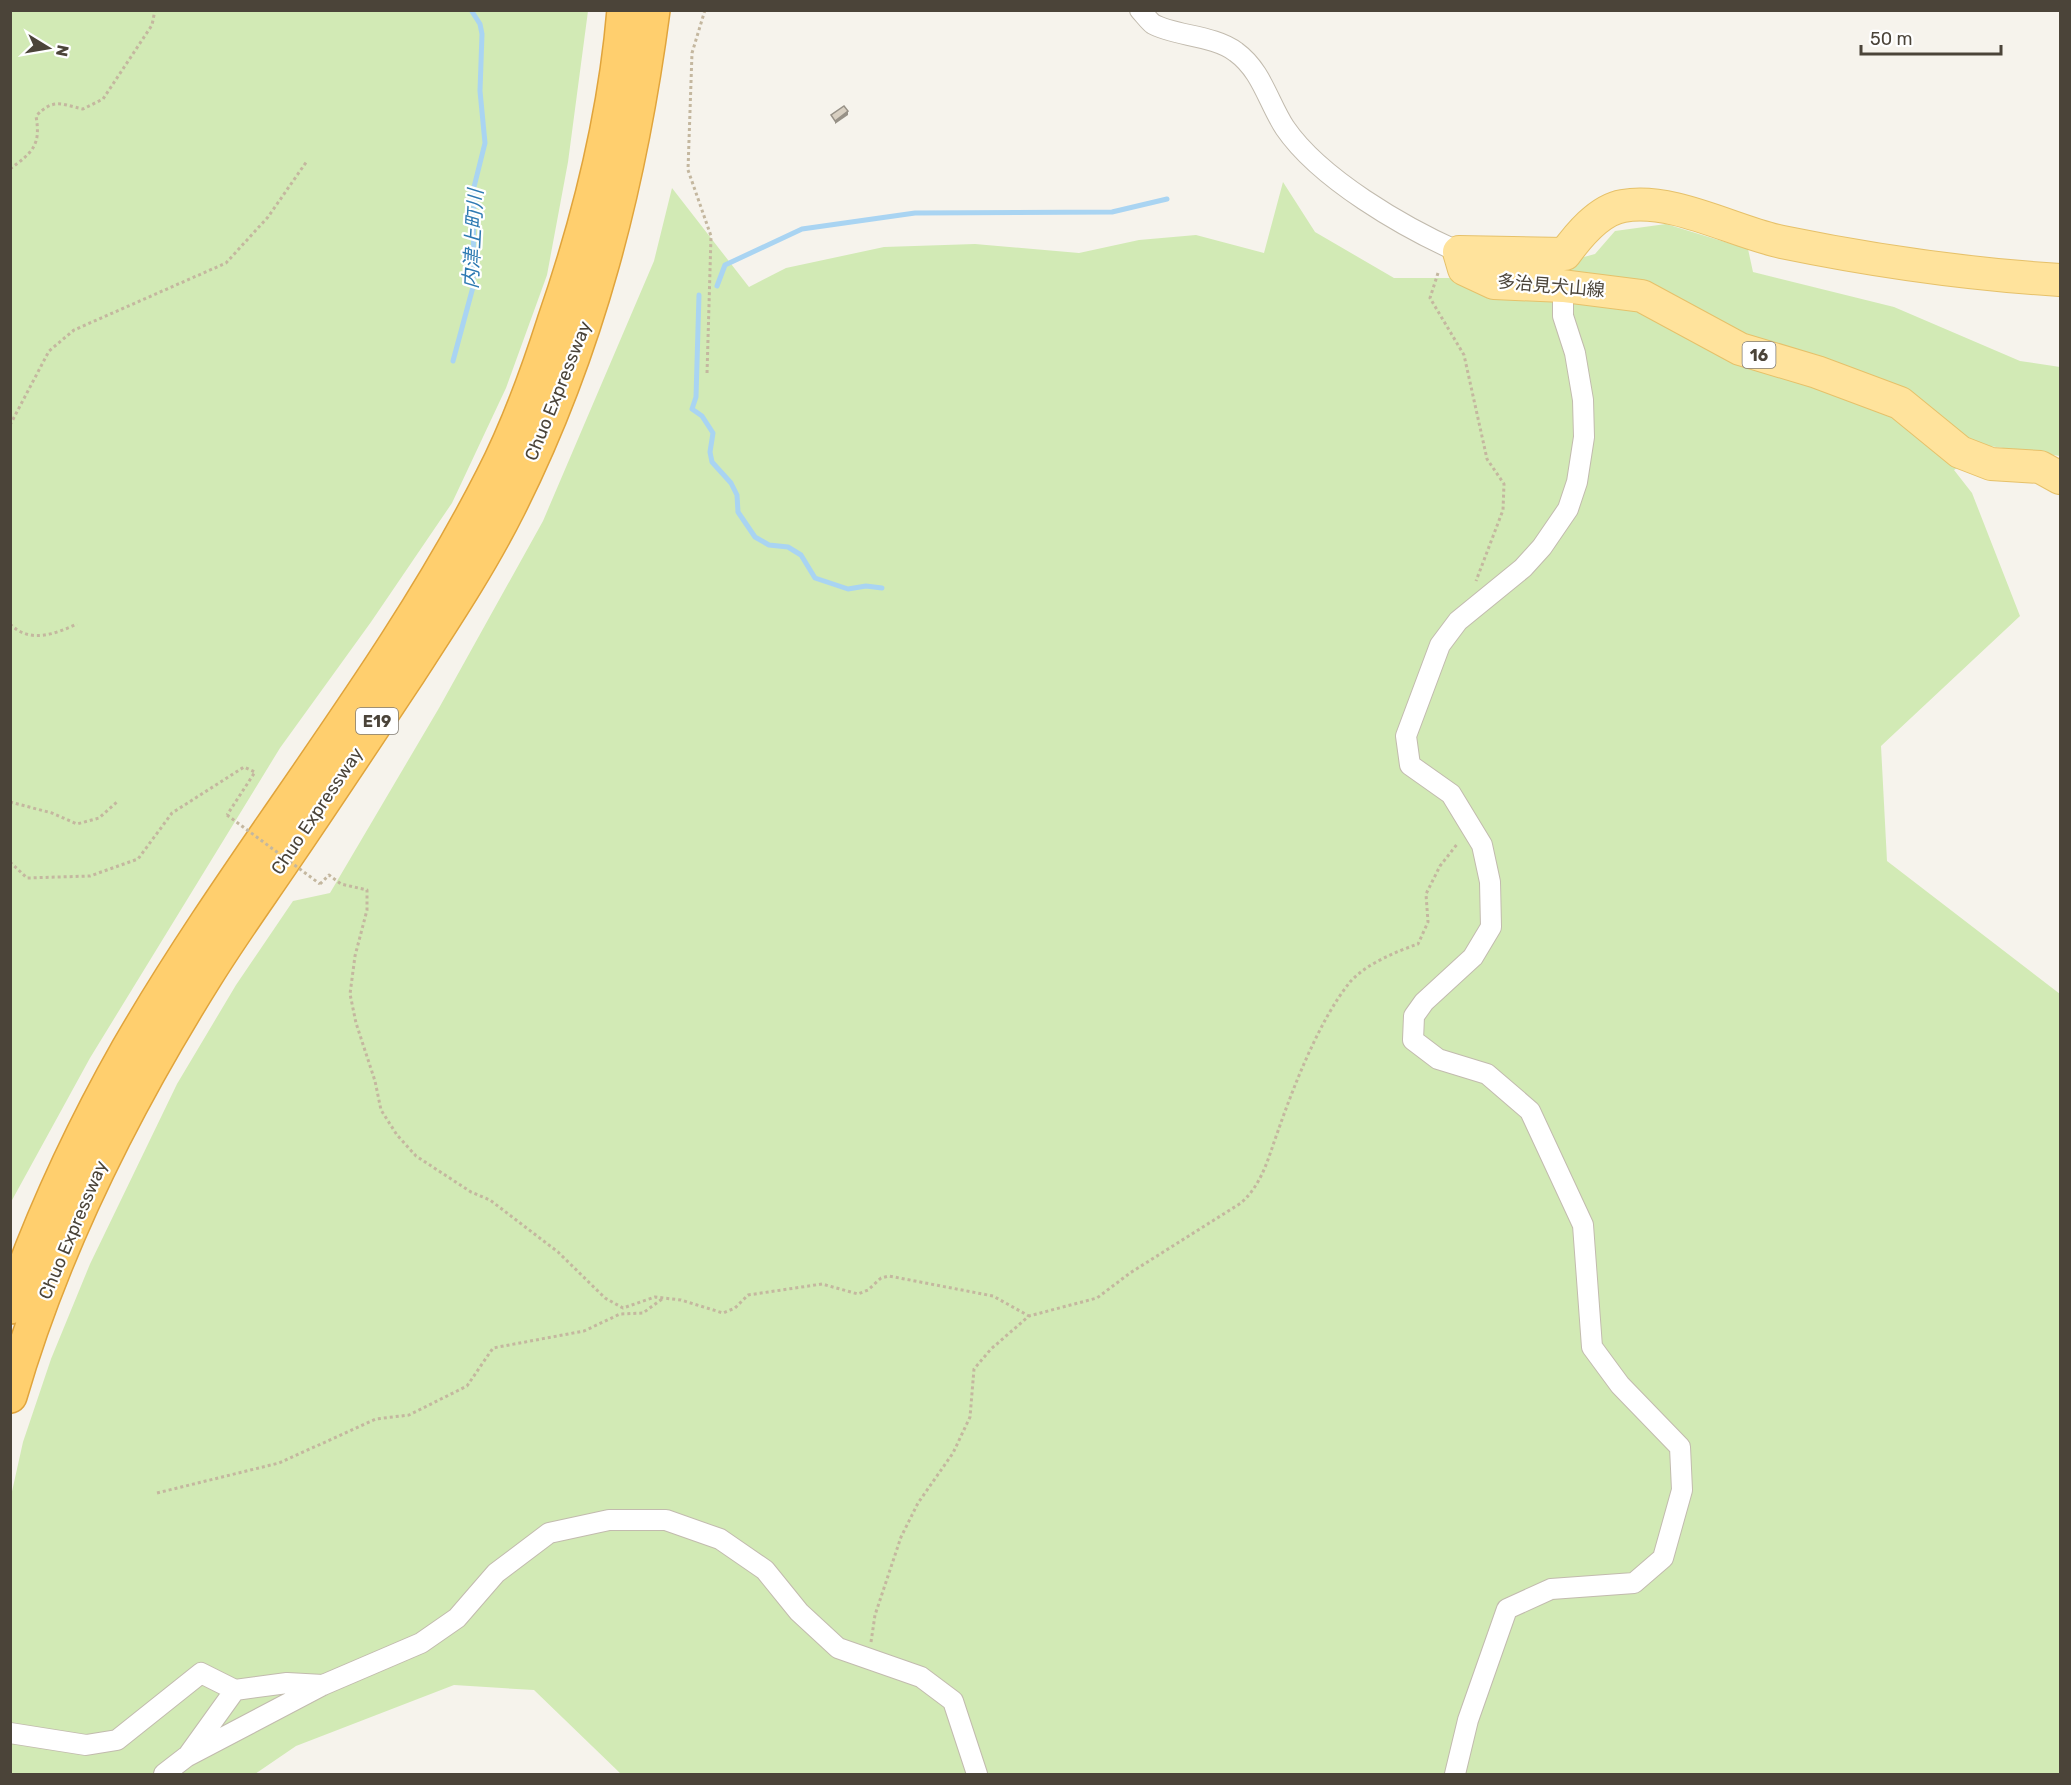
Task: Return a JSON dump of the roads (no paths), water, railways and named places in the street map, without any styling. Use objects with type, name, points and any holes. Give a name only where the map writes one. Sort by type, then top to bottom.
[{"type":"highway","name":"Chuo Expressway","points":[[10,1307],[51,1207],[128,1051],[184,958],[427,595],[493,476],[534,383],[579,249],[598,176],[620,63],[624,10]]},
{"type":"highway","name":"Chuo Expressway","points":[[10,1396],[41,1302],[76,1217],[151,1066],[208,973],[467,584],[510,506],[585,328],[617,214],[653,10]]},
{"type":"main road","name":"多治見犬山線","points":[[2061,280],[1886,262],[1778,241],[1708,218],[1650,206],[1622,206],[1606,212],[1578,237],[1564,254],[1459,252],[1464,269],[1494,283],[1563,286],[1642,296],[1740,349],[1816,372],[1900,403],[1960,452],[1991,464],[2040,467],[2061,478]]},
{"type":"street","points":[[1140,10],[1153,24],[1235,51],[1262,80],[1285,128],[1308,155],[1365,200],[1406,227],[1459,252]]},
{"type":"street","points":[[1455,1774],[1468,1720],[1507,1609],[1551,1589],[1634,1583],[1663,1558],[1682,1490],[1680,1447],[1620,1384],[1592,1347],[1583,1225],[1530,1111],[1487,1074],[1438,1059],[1413,1040],[1414,1016],[1424,1002],[1473,957],[1491,927],[1490,882],[1482,845],[1451,794],[1410,765],[1406,736],[1440,645],[1458,621],[1523,568],[1542,547],[1568,509],[1577,482],[1584,437],[1583,400],[1575,353],[1563,316],[1563,286]]},
{"type":"street","points":[[164,1774],[186,1757],[323,1685],[421,1643],[457,1618],[496,1573],[549,1533],[609,1520],[666,1520],[720,1539],[765,1570],[799,1612],[838,1648],[921,1677],[953,1701],[977,1774]]},
{"type":"street","points":[[10,1733],[86,1745],[117,1740],[201,1672],[235,1690],[288,1683],[323,1685]]},
{"type":"street","points":[[186,1757],[235,1690]]},
{"type":"waterway","name":"内津上町川","points":[[453,361],[473,287],[474,187],[485,143],[480,91],[482,34],[480,24],[471,10]]},
{"type":"waterway","points":[[717,286],[725,265],[802,229],[915,213],[1112,212],[1167,199]]},
{"type":"waterway","points":[[699,295],[696,397],[692,409],[702,416],[713,433],[710,452],[712,462],[731,483],[737,495],[738,512],[755,537],[769,545],[788,547],[801,555],[815,578],[848,589],[866,586],[882,588]]}]
